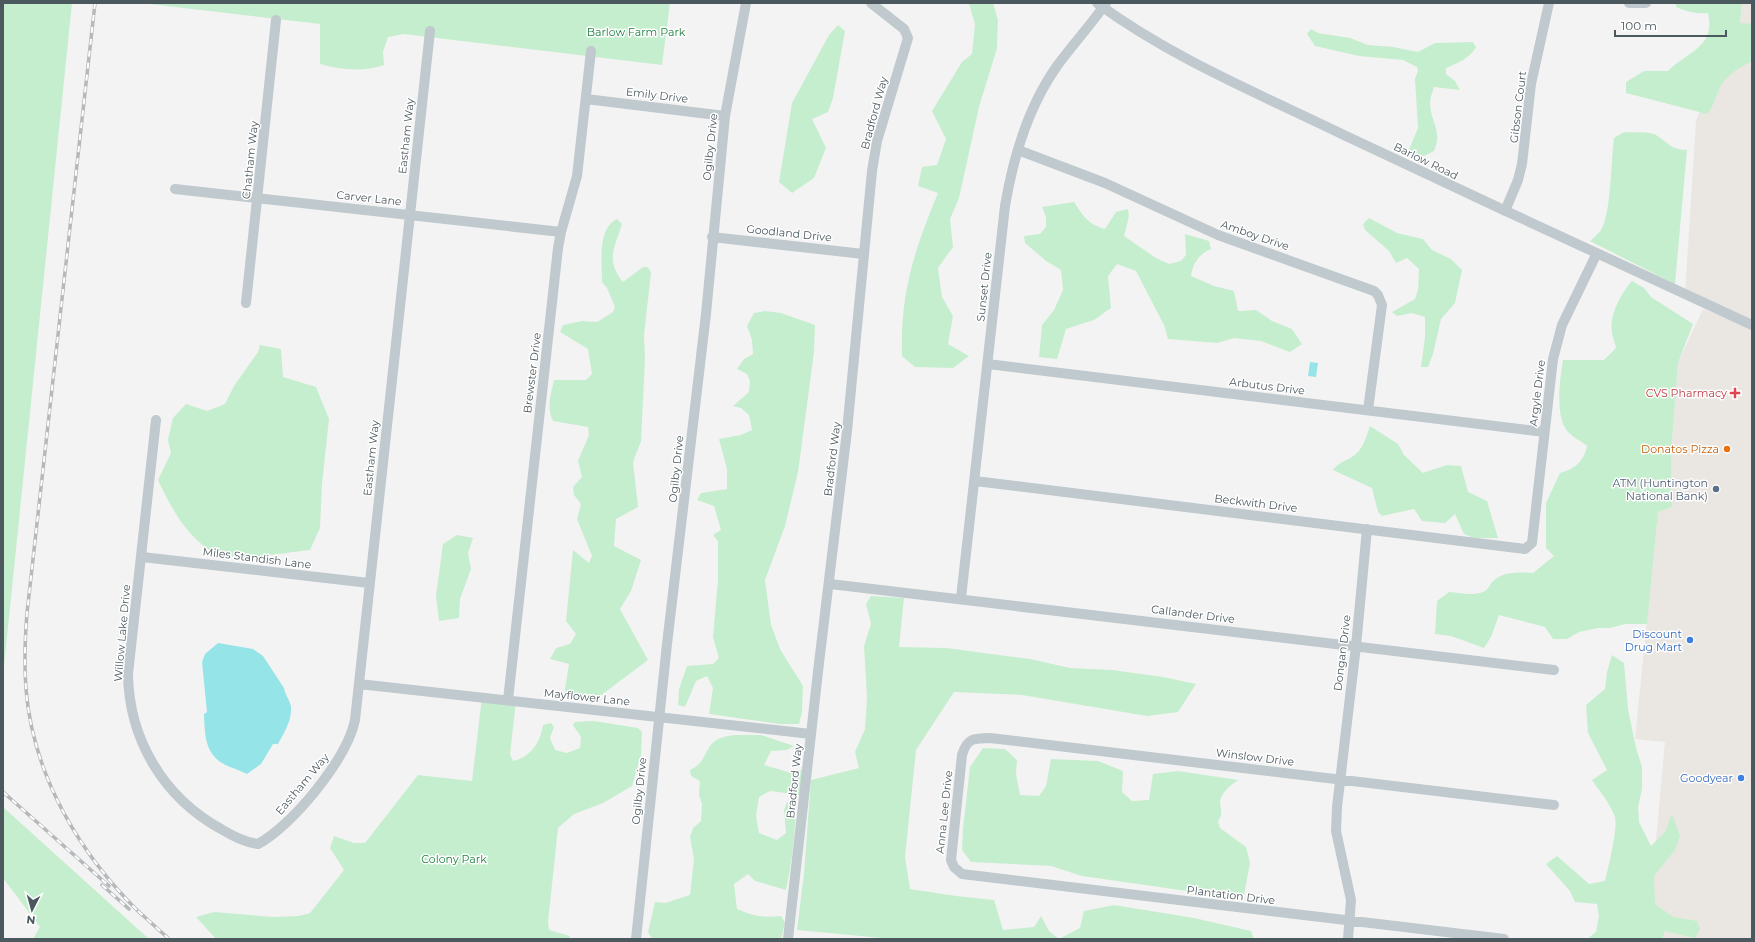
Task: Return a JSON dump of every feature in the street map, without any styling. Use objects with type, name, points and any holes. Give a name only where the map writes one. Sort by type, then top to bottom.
[{"type":"street","name":"Ogilby Drive","points":[[636,939],[659,717],[706,314],[712,237],[725,116],[746,3]]},
{"type":"street","name":"Bradford Way","points":[[788,939],[859,328],[863,254],[877,141],[908,38],[904,29],[871,3]]},
{"type":"street","name":"Gibson Court","points":[[1505,211],[1518,180],[1522,164],[1531,84],[1549,3]]},
{"type":"street","points":[[1629,3],[1646,3]]},
{"type":"street","name":"Barlow Road","points":[[1102,4],[1192,62],[1505,211],[1752,325]]},
{"type":"street","name":"Sunset Drive","points":[[962,598],[1005,206],[1018,150],[1025,128],[1056,68],[1102,4]]},
{"type":"street","name":"Chatham Way","points":[[246,303],[276,20]]},
{"type":"street","name":"Eastham Way","points":[[250,843],[258,844],[264,841],[282,827],[329,773],[339,759],[353,729],[430,31]]},
{"type":"street","name":"Brewster Drive","points":[[508,700],[561,232],[577,176],[591,51]]},
{"type":"street","name":"Emily Drive","points":[[586,99],[725,116]]},
{"type":"street","name":"Amboy Drive","points":[[1018,150],[1105,183],[1218,235],[1374,291],[1378,295],[1382,305],[1368,410]]},
{"type":"street","name":"Carver Lane","points":[[175,189],[258,197],[561,232]]},
{"type":"street","name":"Goodland Drive","points":[[712,237],[863,254]]},
{"type":"street","name":"Argyle Drive","points":[[1532,544],[1550,374],[1556,342],[1562,325],[1596,253]]},
{"type":"street","name":"Arbutus Drive","points":[[988,364],[1544,432]]},
{"type":"street","name":"Willow Lake Drive","points":[[156,420],[128,674],[131,711],[138,736],[148,756],[172,791],[192,810],[214,825],[250,843]]},
{"type":"street","name":"Beckwith Drive","points":[[975,481],[1367,529],[1520,550],[1525,550],[1532,544]]},
{"type":"street","name":"Dongan Drive","points":[[1348,939],[1350,895],[1336,831],[1340,780],[1356,646],[1367,529]]},
{"type":"street","name":"Miles Standish Lane","points":[[142,557],[368,583]]},
{"type":"street","name":"Callander Drive","points":[[830,584],[962,598],[1554,670]]},
{"type":"street","name":"Mayflower Lane","points":[[359,684],[811,734]]},
{"type":"street","name":"Winslow Drive","points":[[962,755],[965,745],[970,740],[990,738],[1554,805]]},
{"type":"street","name":"Anna Lee Drive","points":[[957,871],[951,860],[951,851],[962,755]]},
{"type":"street","name":"Plantation Drive","points":[[957,871],[962,874],[977,877],[1504,939]]},
{"type":"shaded area","points":[[1742,3],[1752,3],[1752,325],[1685,294],[1696,121],[1722,49],[1740,23]]},
{"type":"shaded area","points":[[1703,309],[1752,327],[1752,939],[1647,939],[1665,742],[1635,739],[1658,511],[1672,507],[1671,454],[1678,363]]},
{"type":"green space","points":[[3,3],[72,3],[3,676]]},
{"type":"green space","name":"Barlow Farm Park","points":[[141,3],[670,3],[662,65],[404,34],[388,37],[383,52],[384,65],[368,69],[352,69],[336,68],[320,64],[320,24]]},
{"type":"green space","points":[[993,3],[998,20],[997,48],[979,107],[959,198],[950,219],[953,247],[938,268],[942,297],[953,316],[948,344],[969,356],[953,368],[915,367],[902,356],[903,312],[910,273],[922,234],[938,193],[918,186],[922,167],[937,165],[946,139],[932,111],[962,62],[972,54],[975,24],[969,4]]},
{"type":"green space","points":[[1676,3],[1742,3],[1740,23],[1752,24],[1752,61],[1727,77],[1707,114],[1626,93],[1626,82],[1644,71],[1668,71],[1698,48],[1708,34],[1708,13],[1696,13],[1684,10],[1676,7]]},
{"type":"green space","points":[[838,25],[845,31],[833,98],[828,112],[812,119],[826,148],[814,178],[792,193],[779,182],[792,103],[829,35]]},
{"type":"green space","points":[[1311,29],[1318,33],[1350,38],[1368,45],[1393,47],[1418,52],[1435,43],[1473,42],[1476,47],[1467,58],[1446,68],[1446,74],[1455,81],[1460,90],[1434,87],[1430,98],[1432,115],[1437,132],[1434,151],[1424,156],[1414,157],[1408,152],[1418,128],[1415,79],[1418,71],[1417,67],[1403,60],[1359,56],[1315,46],[1307,34]]},
{"type":"green space","points":[[1624,132],[1653,134],[1673,147],[1687,150],[1675,284],[1590,241],[1601,230],[1604,223],[1609,200],[1614,138]]},
{"type":"green space","points":[[1074,202],[1080,212],[1087,219],[1095,225],[1105,229],[1116,212],[1128,209],[1129,216],[1124,236],[1156,258],[1169,264],[1181,261],[1186,255],[1185,234],[1209,241],[1211,249],[1200,256],[1197,260],[1193,267],[1191,276],[1214,286],[1234,291],[1238,311],[1256,310],[1272,321],[1292,329],[1302,344],[1290,352],[1261,341],[1234,338],[1217,343],[1168,339],[1164,325],[1136,271],[1117,264],[1108,276],[1111,308],[1094,320],[1066,329],[1057,359],[1039,357],[1042,325],[1054,310],[1063,290],[1061,270],[1046,261],[1025,243],[1024,236],[1040,234],[1046,227],[1046,217],[1042,207]]},
{"type":"green space","points":[[1369,218],[1397,233],[1423,239],[1432,250],[1451,259],[1462,270],[1455,303],[1441,319],[1433,354],[1428,367],[1421,367],[1425,337],[1425,317],[1412,313],[1397,316],[1392,312],[1415,299],[1418,290],[1419,269],[1407,258],[1396,263],[1389,251],[1365,230],[1363,224]]},
{"type":"green space","points":[[617,219],[622,224],[614,247],[613,260],[614,267],[623,282],[643,267],[648,267],[651,273],[644,335],[645,359],[641,441],[633,462],[638,507],[616,519],[614,546],[641,560],[631,591],[620,609],[648,660],[600,696],[586,699],[564,695],[569,664],[550,659],[556,648],[570,644],[576,634],[566,621],[573,550],[589,563],[592,556],[577,519],[581,504],[574,495],[573,487],[582,477],[578,461],[589,435],[588,427],[553,421],[549,406],[554,380],[586,380],[592,374],[588,349],[560,332],[563,325],[582,321],[597,322],[613,312],[615,307],[607,288],[602,282],[601,257],[603,238],[606,230]]},
{"type":"green space","points":[[1632,281],[1644,288],[1651,297],[1693,324],[1678,363],[1671,454],[1672,507],[1658,512],[1647,624],[1625,624],[1610,628],[1598,628],[1579,632],[1567,639],[1553,639],[1545,627],[1499,615],[1491,637],[1484,648],[1451,636],[1435,634],[1437,601],[1449,592],[1471,594],[1483,592],[1496,578],[1506,574],[1533,573],[1554,556],[1546,548],[1546,503],[1560,473],[1578,464],[1584,456],[1587,446],[1569,433],[1564,427],[1561,418],[1559,398],[1563,360],[1604,360],[1616,348],[1612,333],[1612,319],[1620,298]]},
{"type":"green space","points":[[765,311],[781,313],[815,325],[814,352],[798,472],[785,526],[765,580],[771,625],[780,649],[803,686],[802,712],[799,724],[779,724],[709,714],[713,688],[707,676],[696,681],[685,707],[678,705],[679,689],[687,666],[713,664],[719,658],[713,637],[718,580],[718,541],[713,535],[721,530],[714,506],[697,500],[701,493],[727,489],[727,469],[719,439],[741,435],[752,430],[749,415],[741,408],[733,406],[749,392],[750,381],[747,374],[737,369],[744,359],[753,354],[752,340],[747,326],[754,313]]},
{"type":"green space","points":[[260,345],[281,349],[283,377],[316,387],[329,419],[322,484],[320,528],[310,550],[247,557],[223,556],[216,554],[206,547],[188,531],[174,512],[158,480],[171,453],[168,440],[173,418],[186,404],[207,411],[225,404],[234,386],[258,352]]},
{"type":"green space","points":[[1370,426],[1398,444],[1404,455],[1423,473],[1447,465],[1461,466],[1468,492],[1487,501],[1498,538],[1474,538],[1464,534],[1455,514],[1445,523],[1422,521],[1414,509],[1382,516],[1378,512],[1372,488],[1333,470],[1335,467],[1353,456],[1361,448]]},
{"type":"green space","points":[[457,535],[473,538],[468,553],[471,569],[460,599],[459,618],[439,621],[436,596],[443,544]]},
{"type":"green space","points":[[871,596],[904,598],[899,647],[946,648],[1030,659],[1070,668],[1112,670],[1163,677],[1196,684],[1178,712],[1147,716],[1022,695],[954,692],[916,750],[905,857],[910,889],[994,900],[1003,930],[1034,927],[1041,916],[1049,931],[1059,939],[892,939],[797,930],[804,873],[811,780],[859,768],[855,752],[865,729],[867,697],[864,646],[871,624],[866,604]]},
{"type":"green space","points":[[1612,655],[1624,663],[1628,709],[1636,748],[1642,767],[1642,789],[1638,807],[1639,822],[1651,846],[1665,832],[1672,814],[1680,836],[1675,850],[1654,876],[1655,904],[1673,917],[1697,921],[1700,929],[1695,938],[1665,931],[1662,939],[1587,939],[1596,932],[1599,916],[1597,904],[1575,902],[1570,891],[1546,864],[1557,856],[1589,884],[1605,881],[1616,822],[1608,802],[1592,780],[1607,770],[1588,733],[1586,705],[1605,689],[1607,672]]},
{"type":"green space","name":"Colony Park","points":[[482,697],[516,701],[510,754],[513,761],[530,753],[540,738],[543,725],[551,723],[554,727],[550,738],[555,750],[567,753],[580,748],[581,737],[573,725],[575,722],[594,721],[638,728],[642,732],[641,755],[632,786],[603,803],[574,814],[558,828],[548,922],[549,930],[570,936],[569,939],[216,939],[196,917],[214,912],[273,917],[299,916],[310,913],[344,870],[330,848],[334,836],[354,843],[365,843],[418,775],[472,781]]},
{"type":"green space","points":[[734,735],[761,735],[794,746],[787,750],[771,751],[764,765],[788,772],[805,769],[800,795],[770,791],[759,797],[756,816],[759,833],[777,840],[786,833],[784,810],[787,802],[796,807],[793,848],[788,880],[786,890],[755,881],[748,874],[734,884],[737,909],[759,916],[781,916],[785,923],[781,939],[652,939],[648,932],[655,902],[665,903],[690,895],[694,859],[690,837],[693,828],[701,821],[702,804],[699,795],[700,781],[691,776],[690,770],[702,760],[714,741],[720,738]]},
{"type":"green space","points":[[983,748],[1005,749],[1017,760],[1016,774],[1020,795],[1039,796],[1046,786],[1051,759],[1098,761],[1123,771],[1122,792],[1132,801],[1149,800],[1153,774],[1178,771],[1238,780],[1226,790],[1220,799],[1221,814],[1218,821],[1220,828],[1246,847],[1250,863],[1244,895],[1201,893],[1082,876],[1051,866],[971,862],[962,850],[963,828],[970,767]]},
{"type":"green space","points":[[3,807],[149,939],[33,939],[40,927],[3,878]]},
{"type":"green space","points":[[1114,905],[1194,918],[1251,931],[1254,939],[1059,939],[1080,928],[1084,911]]},
{"type":"water","points":[[1310,362],[1318,363],[1316,377],[1308,376]]},
{"type":"water","points":[[218,643],[253,649],[263,656],[284,688],[291,707],[289,722],[278,744],[273,744],[261,764],[247,774],[222,763],[216,758],[211,752],[206,739],[204,714],[207,712],[202,662],[205,654]]},
{"type":"railway","points":[[95,3],[27,613],[25,680],[30,721],[38,753],[49,783],[63,812],[99,867],[142,915]]},
{"type":"railway","points":[[3,792],[109,886]]},
{"type":"railway","points":[[102,885],[129,909]]},
{"type":"railway","points":[[138,911],[169,939]]},
{"type":"place","name":"CVS Pharmacy","points":[[1735,393]]},
{"type":"place","name":"Donatos Pizza","points":[[1727,449]]},
{"type":"place","name":"ATM (Huntington National Bank)","points":[[1716,489]]},
{"type":"place","name":"Discount Drug Mart","points":[[1690,640]]},
{"type":"place","name":"Goodyear","points":[[1741,778]]}]
